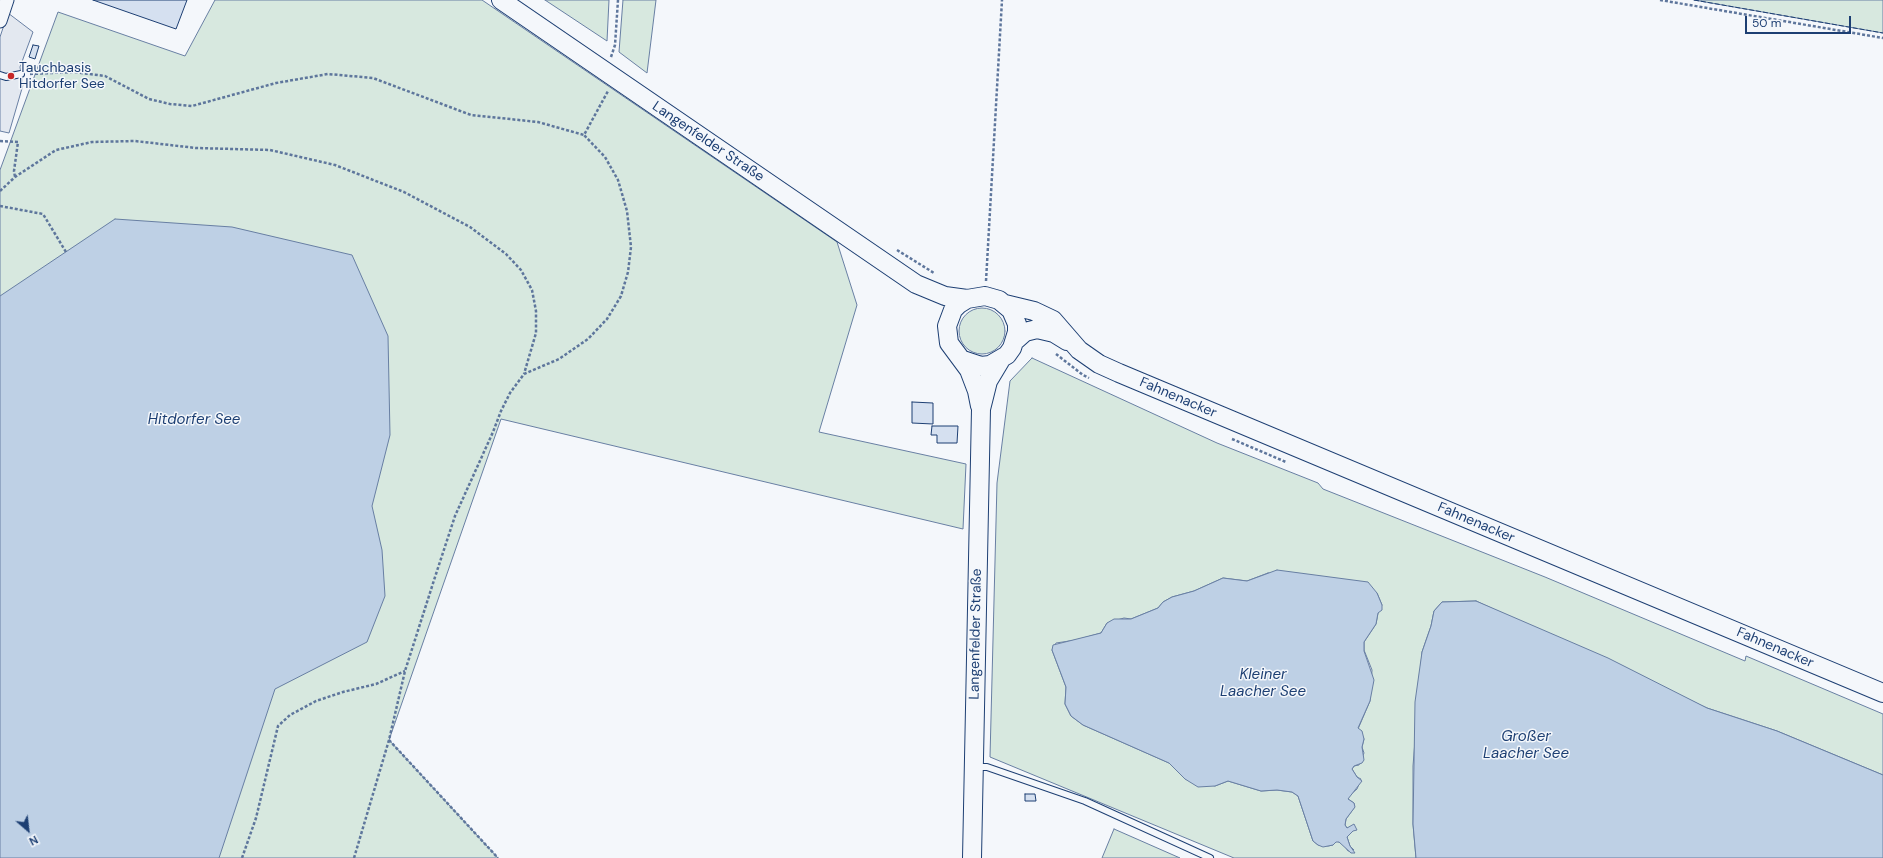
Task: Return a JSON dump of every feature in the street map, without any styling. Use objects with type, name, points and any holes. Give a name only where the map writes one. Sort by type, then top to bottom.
[{"type":"street","points":[[0,21],[7,0]]},
{"type":"street","name":"Langenfelder Straße","points":[[501,0],[916,284],[945,296],[967,299],[986,285]]},
{"type":"street","name":"Langenfelder Straße","points":[[916,284],[936,307],[947,326],[948,343],[962,360],[974,382],[981,409]]},
{"type":"street","points":[[986,285],[992,297],[1005,304],[1015,317],[1017,332],[1016,340]]},
{"type":"street","points":[[947,326],[953,310],[967,299]]},
{"type":"street","name":"Fahnenacker","points":[[1005,304],[1034,311],[1053,320],[1074,346]]},
{"type":"street","name":"Fahnenacker","points":[[1016,340],[1025,332],[1037,329],[1054,333],[1074,346],[1088,358],[1119,373],[1883,693]]},
{"type":"street","name":"Langenfelder Straße","points":[[972,858],[980,767],[981,409],[988,381],[1000,361],[1007,356],[1016,340]]},
{"type":"street","points":[[962,360],[981,366],[990,365],[1000,361]]},
{"type":"lane","points":[[0,75],[6,77],[21,74]]},
{"type":"lane","points":[[980,767],[1085,801],[1210,858]]},
{"type":"path","points":[[604,55],[610,59],[615,45],[618,0]]},
{"type":"path","points":[[986,285],[1002,0]]},
{"type":"path","points":[[1660,0],[1883,38]]},
{"type":"path","points":[[21,74],[74,72],[105,76],[149,99],[170,104],[192,106],[276,83],[328,74],[373,78],[471,114],[538,122],[584,135],[605,158],[618,180],[627,211],[630,247],[628,272],[621,296],[607,319],[588,338],[559,359],[524,374]]},
{"type":"path","points":[[584,135],[615,78]]},
{"type":"path","points":[[0,141],[18,142],[14,171],[15,177]]},
{"type":"path","points":[[0,191],[15,177],[56,150],[92,142],[135,141],[196,148],[270,150],[335,165],[404,192],[470,227],[506,254],[521,270],[532,290],[536,311],[536,333],[524,374],[500,411],[493,432],[455,516],[405,671],[389,740],[354,858]]},
{"type":"path","points":[[0,206],[43,214],[66,252]]},
{"type":"path","points":[[891,246],[941,277]]},
{"type":"path","points":[[242,858],[256,818],[278,726],[290,715],[316,701],[343,692],[376,684],[405,671]]},
{"type":"path","points":[[389,740],[498,858]]},
{"type":"shaded area","points":[[215,0],[482,0],[837,242],[857,305],[819,432],[966,464],[963,529],[501,419],[389,740],[498,858],[0,858],[0,170],[58,12],[185,56]]},
{"type":"shaded area","points":[[545,0],[609,0],[607,41]]},
{"type":"shaded area","points":[[623,0],[656,0],[647,73],[619,52]]},
{"type":"shaded area","points":[[1694,0],[1883,0],[1883,33]]},
{"type":"shaded area","name":"Tauchbasis Hitdorfer See","points":[[8,13],[33,32],[20,67],[23,85],[9,133],[0,131],[0,37]]},
{"type":"shaded area","points":[[982,308],[995,312],[1001,318],[1005,331],[1001,344],[995,350],[982,354],[969,350],[963,344],[959,331],[963,318],[969,312]]},
{"type":"shaded area","points":[[1032,358],[1217,443],[1318,483],[1323,489],[1545,577],[1745,661],[1746,656],[1883,714],[1883,775],[1777,731],[1707,708],[1476,601],[1442,602],[1434,611],[1431,626],[1422,652],[1413,766],[1413,824],[1416,858],[1234,858],[990,757],[997,483],[1010,381]],"holes":[[[1268,573],[1377,593],[1382,605],[1378,613],[1376,624],[1364,642],[1364,650],[1372,670],[1370,701],[1358,729],[1364,739],[1362,747],[1364,753],[1359,765],[1354,766],[1352,769],[1357,777],[1361,779],[1357,789],[1349,796],[1348,799],[1354,803],[1354,808],[1346,819],[1345,825],[1347,828],[1351,827],[1353,831],[1347,837],[1350,846],[1354,850],[1348,851],[1344,845],[1336,841],[1333,845],[1328,846],[1318,845],[1313,841],[1298,796],[1292,792],[1277,790],[1261,791],[1228,781],[1215,786],[1185,779],[1169,763],[1083,725],[1071,716],[1065,704],[1066,687],[1052,650],[1056,643],[1076,640],[1101,633],[1107,623],[1124,618],[1131,619],[1158,608],[1163,602],[1172,597],[1194,591],[1223,578],[1247,581]]]},
{"type":"shaded area","points":[[1114,829],[1180,858],[1102,858]]},
{"type":"water","name":"Hitdorfer See","points":[[115,219],[232,227],[352,255],[388,336],[390,435],[372,506],[382,550],[385,596],[367,642],[275,689],[219,858],[0,858],[0,296]]},
{"type":"water","name":"Kleiner Laacher See","points":[[1277,570],[1368,582],[1377,593],[1382,605],[1382,610],[1378,613],[1376,624],[1364,642],[1364,651],[1374,680],[1370,701],[1358,728],[1362,731],[1364,739],[1362,747],[1364,760],[1352,769],[1357,777],[1362,781],[1348,799],[1354,803],[1355,807],[1346,819],[1345,825],[1347,828],[1354,824],[1357,830],[1353,831],[1347,837],[1350,846],[1355,853],[1351,853],[1339,842],[1323,847],[1313,841],[1298,796],[1292,792],[1277,790],[1261,791],[1228,781],[1215,786],[1198,787],[1185,779],[1169,763],[1083,725],[1071,716],[1065,704],[1066,687],[1052,650],[1053,645],[1101,633],[1107,623],[1114,619],[1131,619],[1158,608],[1163,602],[1172,597],[1194,591],[1223,578],[1247,581]]},
{"type":"water","name":"Großer Laacher See","points":[[1476,601],[1608,658],[1707,708],[1777,731],[1883,775],[1883,858],[1416,858],[1413,824],[1415,702],[1422,652],[1431,626],[1434,611],[1442,602]]},
{"type":"building","points":[[93,0],[187,0],[176,29]]},
{"type":"building","points":[[33,45],[39,46],[35,59],[29,57]]},
{"type":"building","points":[[912,402],[933,403],[933,424],[912,423]]},
{"type":"building","points":[[932,426],[958,426],[957,443],[937,443],[937,435],[931,435]]},
{"type":"building","points":[[1025,794],[1035,794],[1036,801],[1025,801]]},
{"type":"fence","points":[[1694,0],[1883,33]]},
{"type":"place","name":"Tauchbasis Hitdorfer See","points":[[11,76]]}]
